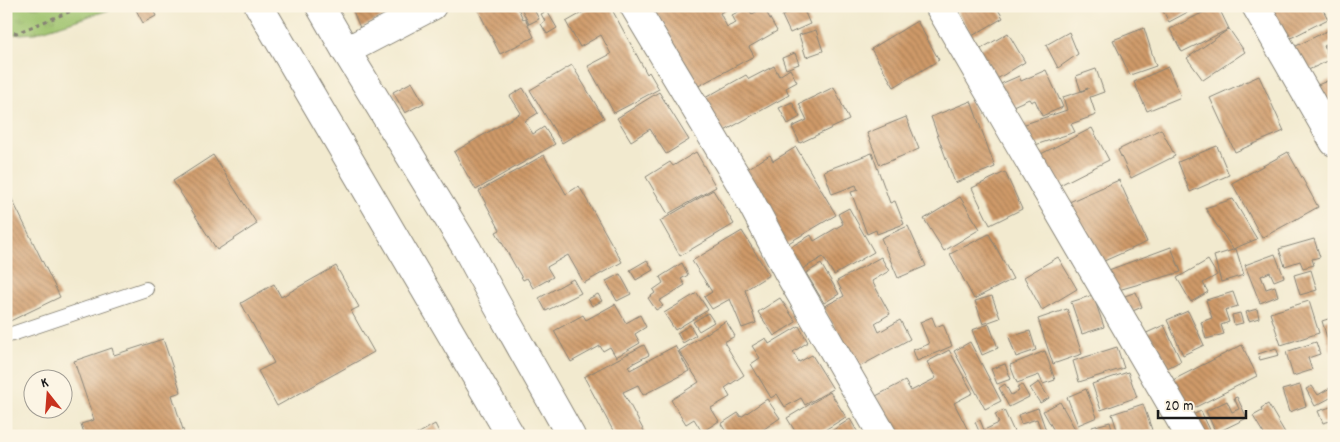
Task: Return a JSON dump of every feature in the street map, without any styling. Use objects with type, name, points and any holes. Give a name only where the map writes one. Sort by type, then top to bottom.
[{"type":"street","points":[[259,6],[511,436]]},
{"type":"street","points":[[320,6],[467,249],[571,436]]},
{"type":"street","points":[[346,51],[432,6]]},
{"type":"street","points":[[634,6],[745,191],[788,272],[883,436]]},
{"type":"street","points":[[939,6],[1190,436]]},
{"type":"street","points":[[1256,6],[1334,142]]},
{"type":"lane","points":[[6,336],[146,289]]},
{"type":"path","points":[[6,32],[16,33],[84,6]]},
{"type":"green space","points":[[6,6],[122,6],[35,33],[6,35]]},
{"type":"building","points":[[134,6],[151,6],[156,16],[143,23]]},
{"type":"building","points":[[351,6],[407,6],[360,28]]},
{"type":"building","points":[[476,6],[517,6],[534,37],[500,54]]},
{"type":"building","points":[[520,6],[532,6],[539,19],[529,24]]},
{"type":"building","points":[[594,6],[610,6],[647,74],[649,72],[659,89],[614,113],[588,66],[611,54],[601,35],[580,47],[566,22]]},
{"type":"building","points":[[667,6],[733,6],[720,13],[727,27],[736,23],[732,15],[747,7],[752,14],[764,8],[777,31],[749,47],[754,56],[693,89],[653,14]]},
{"type":"building","points":[[802,6],[810,24],[790,33],[782,16]]},
{"type":"building","points":[[954,6],[996,6],[1003,18],[972,36]]},
{"type":"building","points":[[1160,6],[1199,6],[1169,22]]},
{"type":"building","points":[[1218,6],[1229,29],[1182,52],[1170,29]]},
{"type":"building","points":[[1264,6],[1321,6],[1328,19],[1283,42]]},
{"type":"building","points":[[547,11],[557,28],[547,34],[541,24],[545,21],[541,14]]},
{"type":"building","points":[[917,21],[939,60],[894,87],[871,49]]},
{"type":"building","points":[[1144,28],[1156,66],[1130,75],[1113,40]]},
{"type":"building","points":[[1333,28],[1334,41],[1324,46],[1330,60],[1304,72],[1292,48]]},
{"type":"building","points":[[1229,29],[1245,52],[1203,80],[1187,58]]},
{"type":"building","points":[[816,30],[823,51],[806,57],[799,35]]},
{"type":"building","points":[[1069,32],[1078,54],[1058,68],[1046,45]]},
{"type":"building","points":[[1008,33],[1025,62],[997,79],[979,50]]},
{"type":"building","points":[[795,53],[799,64],[786,69],[782,58]]},
{"type":"building","points":[[572,65],[604,118],[562,143],[530,90]]},
{"type":"building","points":[[774,66],[779,76],[790,69],[797,82],[786,88],[789,95],[721,133],[703,99],[746,75],[749,79]]},
{"type":"building","points":[[1168,67],[1181,97],[1147,111],[1134,82]]},
{"type":"building","points":[[1096,69],[1104,92],[1090,97],[1096,115],[1071,124],[1075,132],[1026,148],[1019,126],[1067,110],[1063,97],[1088,89],[1081,91],[1076,76]]},
{"type":"building","points":[[1046,70],[1063,107],[1042,116],[1035,100],[1031,102],[1029,99],[1006,109],[996,86],[1019,76],[1021,81]]},
{"type":"building","points":[[1259,76],[1284,131],[1235,152],[1210,98]]},
{"type":"building","points":[[1334,78],[1334,124],[1313,87]]},
{"type":"building","points":[[412,82],[424,103],[405,113],[393,92]]},
{"type":"building","points":[[834,87],[849,120],[800,143],[792,127],[807,120],[799,104]]},
{"type":"building","points":[[523,88],[538,113],[525,121],[533,134],[544,127],[555,144],[476,190],[454,152],[521,113],[510,96]]},
{"type":"building","points":[[659,92],[689,140],[666,154],[650,129],[631,141],[617,118]]},
{"type":"building","points":[[971,101],[995,167],[955,183],[931,117]]},
{"type":"building","points":[[792,102],[800,117],[788,124],[779,108]]},
{"type":"building","points":[[906,117],[919,149],[880,165],[867,133]]},
{"type":"building","points":[[1092,128],[1109,160],[1054,188],[1037,156]]},
{"type":"building","points":[[1161,129],[1175,156],[1131,178],[1118,150]]},
{"type":"building","points":[[1217,146],[1229,175],[1190,192],[1178,162]]},
{"type":"building","points":[[796,147],[836,215],[785,245],[742,172],[770,155],[773,161]]},
{"type":"building","points":[[696,152],[716,187],[668,214],[646,177],[670,162],[673,166]]},
{"type":"building","points":[[1288,152],[1318,207],[1262,238],[1232,183]]},
{"type":"building","points":[[872,153],[890,203],[895,201],[904,224],[877,234],[876,230],[867,234],[851,192],[858,190],[856,185],[832,194],[824,171]]},
{"type":"building","points":[[213,155],[257,224],[217,250],[173,181]]},
{"type":"building","points":[[544,155],[566,194],[579,186],[622,262],[584,283],[568,255],[547,267],[553,277],[533,288],[527,278],[523,280],[496,232],[500,230],[479,191]]},
{"type":"building","points":[[1005,172],[1022,209],[990,225],[972,188]]},
{"type":"building","points":[[1119,180],[1147,242],[1095,265],[1067,203]]},
{"type":"building","points":[[6,187],[60,297],[6,323]]},
{"type":"building","points":[[713,190],[734,224],[680,256],[660,221]]},
{"type":"building","points":[[960,197],[980,229],[944,251],[924,219]]},
{"type":"building","points":[[1233,199],[1257,239],[1233,249],[1205,208]]},
{"type":"building","points":[[849,208],[874,252],[834,275],[823,257],[799,271],[787,249],[811,235],[814,241],[843,224],[838,214]]},
{"type":"building","points":[[908,226],[926,266],[898,278],[881,238]]},
{"type":"building","points":[[742,231],[769,275],[745,290],[756,323],[742,328],[730,299],[712,309],[704,297],[712,292],[692,261]]},
{"type":"building","points":[[989,234],[1013,279],[974,299],[950,254]]},
{"type":"building","points":[[1314,239],[1320,257],[1312,259],[1314,265],[1303,268],[1300,261],[1285,266],[1279,249]]},
{"type":"building","points":[[1171,247],[1181,272],[1115,291],[1106,271]]},
{"type":"building","points":[[1236,249],[1244,275],[1221,282],[1214,256]]},
{"type":"building","points":[[1275,254],[1284,277],[1274,281],[1270,272],[1261,276],[1266,289],[1275,286],[1278,296],[1260,303],[1245,265]]},
{"type":"building","points":[[881,257],[889,271],[872,281],[890,314],[875,323],[879,332],[900,320],[910,339],[857,368],[823,307],[844,296],[837,281]]},
{"type":"building","points":[[1058,257],[1077,289],[1042,310],[1024,277]]},
{"type":"building","points":[[647,260],[653,270],[636,280],[630,270]]},
{"type":"building","points":[[1208,260],[1217,275],[1203,283],[1208,292],[1191,302],[1177,278]]},
{"type":"building","points":[[682,263],[688,275],[681,279],[685,285],[659,301],[663,306],[656,310],[648,298],[655,293],[653,290],[663,283],[660,277]]},
{"type":"building","points":[[821,264],[839,294],[824,303],[806,273]]},
{"type":"building","points":[[336,266],[359,307],[351,311],[374,352],[277,406],[258,371],[274,363],[241,303],[274,284],[281,297]]},
{"type":"building","points":[[1311,270],[1317,290],[1300,295],[1294,275]]},
{"type":"building","points":[[620,274],[631,294],[617,301],[606,281]]},
{"type":"building","points":[[573,279],[581,293],[546,311],[539,298]]},
{"type":"building","points":[[1136,292],[1142,307],[1128,313],[1122,297]]},
{"type":"building","points":[[1233,292],[1238,306],[1225,310],[1229,322],[1221,325],[1224,334],[1206,339],[1201,322],[1212,318],[1206,300]]},
{"type":"building","points":[[697,293],[708,310],[675,330],[664,313]]},
{"type":"building","points":[[598,294],[602,301],[592,306],[588,299]]},
{"type":"building","points":[[1093,295],[1104,327],[1082,334],[1071,302]]},
{"type":"building","points":[[992,296],[1000,318],[983,324],[975,301]]},
{"type":"building","points":[[780,298],[796,322],[774,336],[758,312]]},
{"type":"building","points":[[1309,301],[1319,333],[1281,345],[1270,313]]},
{"type":"building","points":[[615,304],[626,323],[640,315],[646,327],[635,334],[640,343],[616,357],[610,347],[603,351],[600,346],[571,362],[554,331],[583,315],[586,320]]},
{"type":"building","points":[[1067,309],[1082,354],[1053,364],[1038,319]]},
{"type":"building","points":[[1257,309],[1259,318],[1249,321],[1246,312]]},
{"type":"building","points":[[1188,311],[1204,345],[1183,355],[1167,320]]},
{"type":"building","points":[[708,313],[714,322],[699,331],[693,322]]},
{"type":"building","points":[[1240,313],[1243,323],[1234,325],[1232,315]]},
{"type":"building","points":[[932,317],[936,327],[943,324],[952,346],[917,361],[913,350],[929,344],[920,322]]},
{"type":"building","points":[[1334,317],[1334,351],[1331,351],[1322,321]]},
{"type":"building","points":[[726,321],[735,336],[724,342],[744,375],[725,388],[730,397],[711,408],[719,421],[702,432],[694,419],[686,424],[671,400],[699,382],[679,351]]},
{"type":"building","points":[[989,324],[998,348],[982,355],[972,330]]},
{"type":"building","points":[[690,325],[696,335],[683,343],[677,333]]},
{"type":"building","points":[[1164,325],[1181,361],[1157,373],[1140,336]]},
{"type":"building","points":[[799,326],[808,342],[793,352],[799,362],[812,355],[833,389],[805,405],[801,398],[785,407],[777,394],[771,398],[751,364],[760,358],[752,346],[766,338],[769,344]]},
{"type":"building","points":[[1030,331],[1036,350],[1016,357],[1009,337]]},
{"type":"building","points":[[163,339],[181,392],[172,395],[185,436],[85,436],[81,424],[94,420],[74,361],[112,348],[114,355]]},
{"type":"building","points":[[970,342],[1001,401],[985,409],[954,351]]},
{"type":"building","points":[[1316,342],[1320,354],[1308,358],[1312,370],[1293,376],[1286,352]]},
{"type":"building","points":[[644,345],[649,355],[628,366],[630,370],[675,346],[689,371],[643,395],[638,385],[623,392],[645,433],[640,436],[616,436],[584,377]]},
{"type":"building","points":[[1242,345],[1257,376],[1184,413],[1169,382]]},
{"type":"building","points":[[1117,347],[1124,368],[1079,382],[1073,361]]},
{"type":"building","points":[[1276,348],[1279,355],[1260,360],[1258,354]]},
{"type":"building","points":[[949,350],[973,393],[954,403],[971,436],[898,436],[876,396],[905,381],[911,391],[936,378],[927,362]]},
{"type":"building","points":[[1045,351],[1055,380],[1043,384],[1039,375],[1017,383],[1010,365]]},
{"type":"building","points":[[1005,364],[1011,379],[997,384],[991,369]]},
{"type":"building","points":[[1128,372],[1137,397],[1101,410],[1092,384]]},
{"type":"building","points":[[1039,382],[1049,398],[1040,403],[1030,388]]},
{"type":"building","points":[[1005,384],[1011,395],[1019,391],[1017,387],[1022,385],[1029,397],[1009,407],[999,388]]},
{"type":"building","points":[[1300,385],[1306,406],[1289,412],[1282,390]]},
{"type":"building","points":[[1312,386],[1318,395],[1330,388],[1334,396],[1315,406],[1306,389]]},
{"type":"building","points":[[1086,389],[1097,417],[1078,425],[1067,397]]},
{"type":"building","points":[[830,392],[846,417],[815,436],[798,436],[787,418]]},
{"type":"building","points":[[1237,397],[1247,418],[1216,433],[1206,411],[1227,401],[1232,412],[1239,409],[1234,398]]},
{"type":"building","points":[[767,399],[780,418],[754,436],[729,436],[721,424],[738,413],[741,417]]},
{"type":"building","points":[[1060,402],[1079,436],[1057,436],[1043,411]]},
{"type":"building","points":[[1143,404],[1152,430],[1135,436],[1119,436],[1112,414]]},
{"type":"building","points":[[1268,404],[1287,436],[1265,436],[1253,416],[1262,411],[1261,408]]},
{"type":"building","points":[[1334,406],[1334,420],[1323,423],[1318,411]]},
{"type":"building","points":[[1038,408],[1048,436],[1043,436],[1037,419],[1021,424],[1018,415]]},
{"type":"building","points":[[1004,410],[1016,436],[981,436],[975,422],[980,420],[984,430],[999,423],[995,414]]},
{"type":"building","points":[[1201,411],[1213,436],[1196,436],[1188,417]]},
{"type":"building","points":[[850,419],[860,436],[824,436]]},
{"type":"building","points":[[1110,422],[1114,436],[1095,436],[1092,427]]},
{"type":"building","points":[[435,424],[441,436],[414,436]]}]
